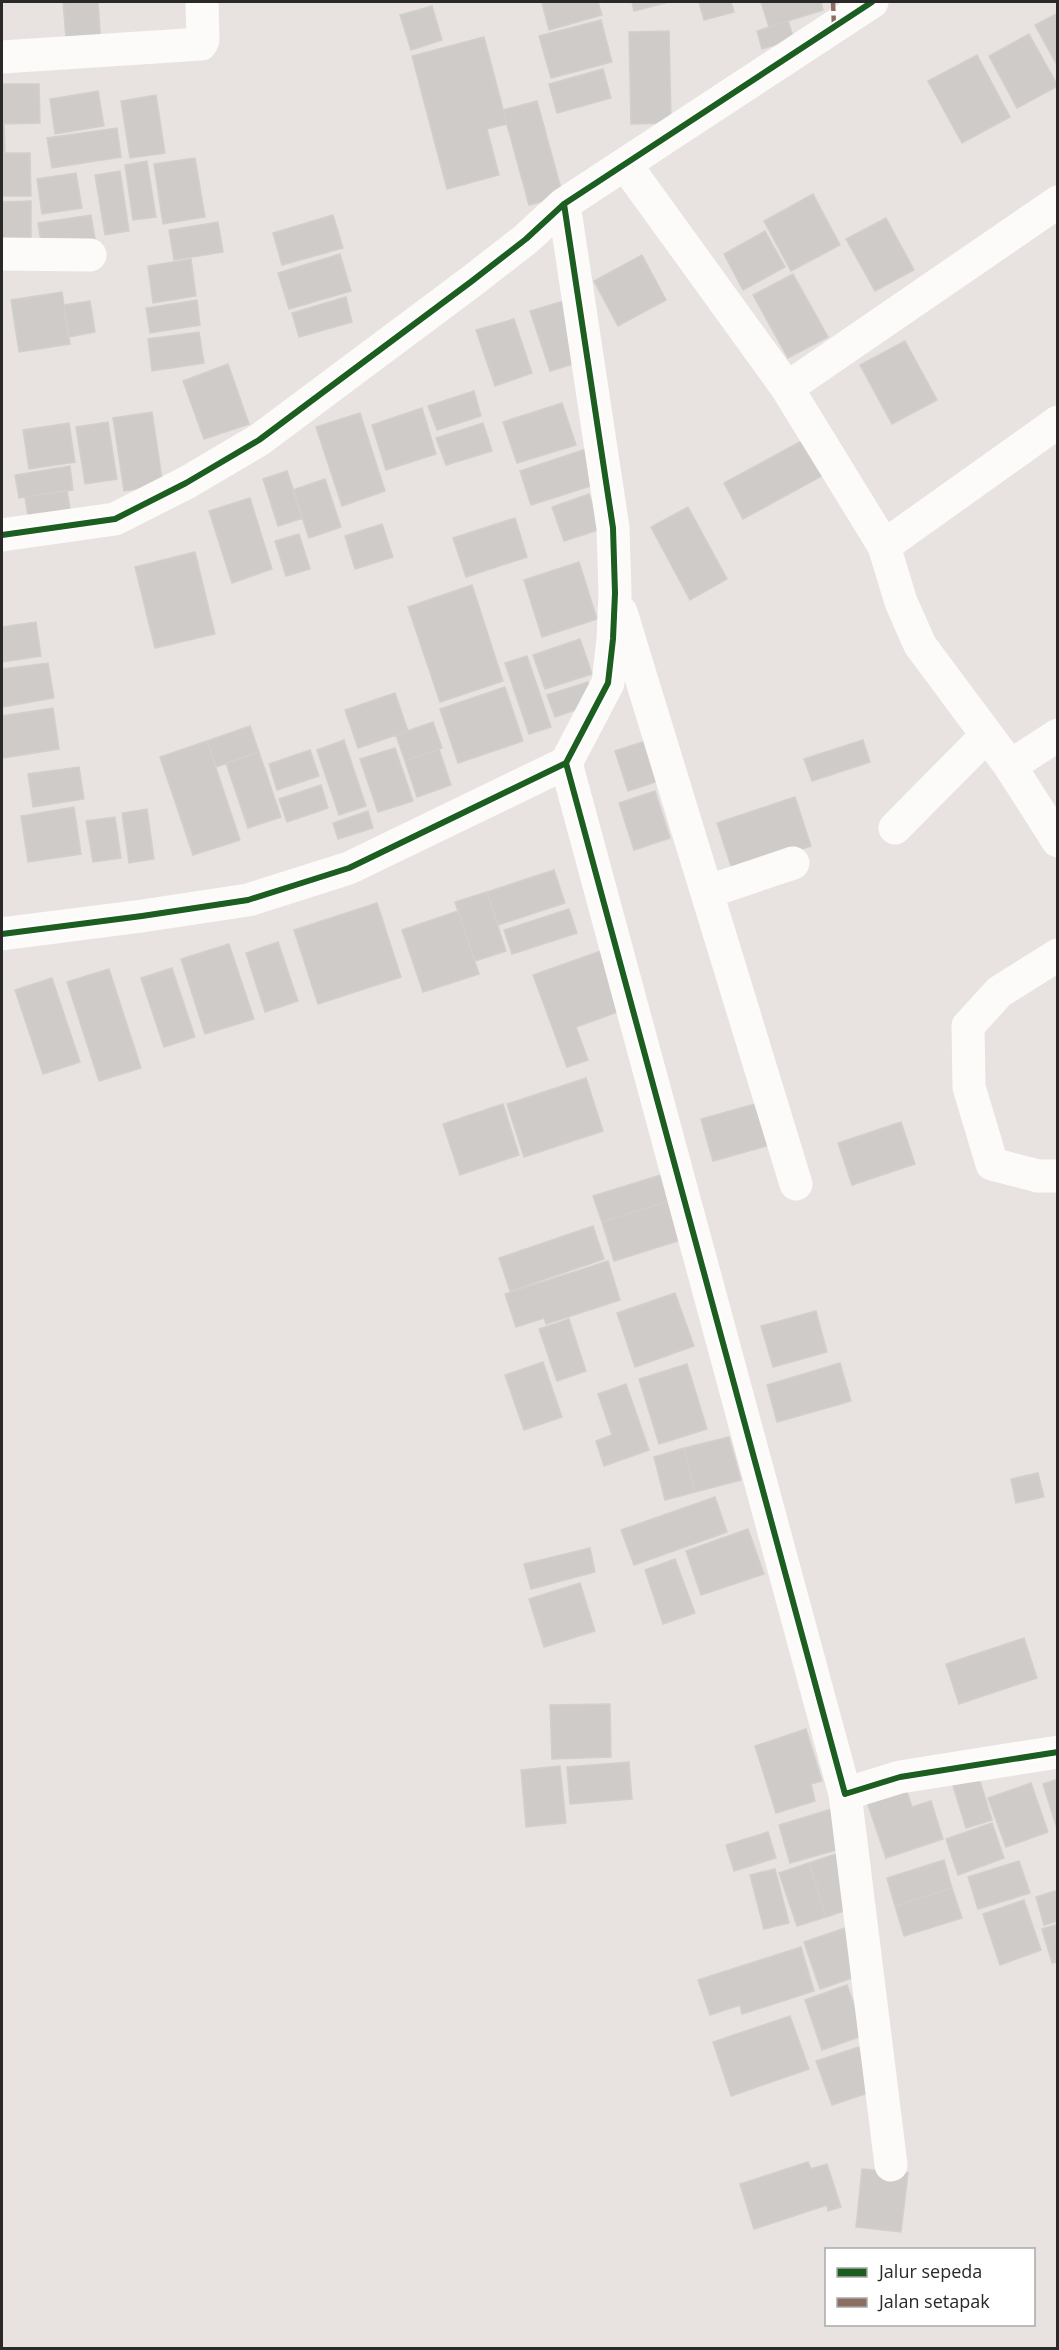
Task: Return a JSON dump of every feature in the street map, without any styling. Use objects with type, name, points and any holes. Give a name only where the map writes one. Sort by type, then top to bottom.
[{"type":"street","points":[[2,57],[201,44],[203,40],[202,2]]},
{"type":"street","points":[[2,536],[115,519],[186,483],[259,440],[472,281],[526,239],[564,204],[625,164],[834,14],[872,2]]},
{"type":"street","points":[[625,164],[787,388],[884,546],[901,602],[920,645],[1010,766],[1058,841]]},
{"type":"street","points":[[787,388],[1058,202]]},
{"type":"street","points":[[2,934],[248,900],[349,868],[566,763],[608,683],[615,593],[613,528],[564,204]]},
{"type":"street","points":[[2,254],[90,255]]},
{"type":"street","points":[[884,546],[1058,422]]},
{"type":"street","points":[[615,593],[796,1184]]},
{"type":"street","points":[[895,828],[987,735]]},
{"type":"street","points":[[1010,766],[1058,735]]},
{"type":"street","points":[[566,763],[845,1794],[891,2165]]},
{"type":"street","points":[[707,892],[793,863]]},
{"type":"street","points":[[1058,955],[999,992],[968,1026],[969,1087],[992,1164],[1038,1176],[1058,1176]]},
{"type":"street","points":[[845,1794],[900,1777],[1058,1752]]},
{"type":"building","points":[[63,2],[98,2],[101,47],[67,50]]},
{"type":"building","points":[[598,2],[602,15],[549,30],[542,3]]},
{"type":"building","points":[[632,2],[669,2],[634,11]]},
{"type":"building","points":[[699,2],[731,2],[734,12],[704,20]]},
{"type":"building","points":[[761,2],[821,2],[823,10],[769,27]]},
{"type":"building","points":[[432,6],[442,40],[411,50],[400,15]]},
{"type":"building","points":[[1058,13],[1058,67],[1035,25]]},
{"type":"building","points":[[601,20],[612,62],[551,78],[539,36]]},
{"type":"building","points":[[788,21],[794,39],[762,49],[757,31]]},
{"type":"building","points":[[669,31],[671,123],[631,124],[629,32]]},
{"type":"building","points":[[1029,34],[1058,86],[1017,108],[989,56]]},
{"type":"building","points":[[484,37],[507,124],[487,129],[499,175],[447,189],[412,56]]},
{"type":"building","points":[[977,55],[1010,117],[962,143],[928,81]]},
{"type":"building","points":[[603,69],[611,98],[557,113],[549,84]]},
{"type":"building","points":[[2,84],[39,84],[40,123],[2,124]]},
{"type":"building","points":[[98,91],[104,126],[55,134],[50,99]]},
{"type":"building","points":[[156,95],[165,153],[130,158],[121,101]]},
{"type":"building","points":[[537,101],[563,196],[529,205],[503,110]]},
{"type":"building","points":[[2,125],[4,125],[5,153],[2,153]]},
{"type":"building","points":[[117,128],[121,157],[52,168],[47,138]]},
{"type":"building","points":[[2,153],[30,153],[31,196],[2,196]]},
{"type":"building","points":[[195,158],[205,217],[163,224],[154,164]]},
{"type":"building","points":[[147,161],[156,217],[133,220],[125,165]]},
{"type":"building","points":[[120,171],[129,231],[105,235],[95,175]]},
{"type":"building","points":[[76,173],[82,208],[42,214],[37,179]]},
{"type":"building","points":[[813,194],[840,245],[791,271],[764,221]]},
{"type":"building","points":[[31,201],[31,243],[2,243],[2,202]]},
{"type":"building","points":[[91,215],[95,239],[42,248],[38,223]]},
{"type":"building","points":[[333,215],[343,248],[282,265],[273,233]]},
{"type":"building","points":[[886,218],[914,270],[875,291],[846,239]]},
{"type":"building","points":[[218,222],[223,252],[174,260],[169,230]]},
{"type":"building","points":[[765,231],[785,267],[743,290],[724,254]]},
{"type":"building","points":[[340,254],[351,291],[289,309],[278,273]]},
{"type":"building","points":[[642,255],[666,300],[618,326],[594,281]]},
{"type":"building","points":[[191,259],[196,296],[153,303],[148,266]]},
{"type":"building","points":[[793,274],[828,337],[788,358],[753,295]]},
{"type":"building","points":[[62,292],[70,344],[19,352],[11,300]]},
{"type":"building","points":[[346,297],[352,322],[299,337],[292,313]]},
{"type":"building","points":[[197,300],[200,325],[150,333],[146,308]]},
{"type":"building","points":[[90,301],[95,332],[68,337],[64,305]]},
{"type":"building","points":[[564,301],[583,361],[550,371],[530,311]]},
{"type":"building","points":[[514,319],[532,373],[495,386],[476,330]]},
{"type":"building","points":[[199,332],[204,363],[152,371],[148,339]]},
{"type":"building","points":[[905,341],[937,400],[892,424],[860,365]]},
{"type":"building","points":[[228,364],[249,424],[204,439],[183,381]]},
{"type":"building","points":[[474,391],[481,416],[437,430],[428,406]]},
{"type":"building","points":[[562,403],[576,445],[517,463],[503,422]]},
{"type":"building","points":[[422,408],[436,454],[386,470],[372,425]]},
{"type":"building","points":[[152,412],[163,485],[124,491],[113,418]]},
{"type":"building","points":[[360,413],[385,491],[342,506],[316,427]]},
{"type":"building","points":[[108,422],[117,479],[85,484],[76,427]]},
{"type":"building","points":[[69,423],[75,462],[29,469],[23,430]]},
{"type":"building","points":[[483,423],[492,451],[446,465],[436,438]]},
{"type":"building","points":[[809,437],[829,472],[743,519],[724,483]]},
{"type":"building","points":[[589,448],[600,483],[531,505],[520,471]]},
{"type":"building","points":[[70,466],[73,490],[19,498],[15,475]]},
{"type":"building","points":[[287,471],[303,518],[278,526],[263,479]]},
{"type":"building","points":[[325,479],[341,527],[309,538],[293,490]]},
{"type":"building","points":[[67,490],[71,515],[29,522],[25,497]]},
{"type":"building","points":[[589,494],[601,529],[564,541],[552,507]]},
{"type":"building","points":[[250,498],[272,569],[232,583],[209,511]]},
{"type":"building","points":[[688,507],[727,579],[690,600],[651,527]]},
{"type":"building","points":[[515,518],[527,557],[466,577],[453,538]]},
{"type":"building","points":[[382,524],[393,557],[355,569],[345,536]]},
{"type":"building","points":[[299,534],[310,569],[286,576],[275,541]]},
{"type":"building","points":[[195,552],[215,634],[155,648],[135,567]]},
{"type":"building","points":[[579,562],[597,619],[542,637],[524,580]]},
{"type":"building","points":[[472,585],[503,681],[440,702],[408,607]]},
{"type":"building","points":[[36,622],[41,656],[2,662],[2,627]]},
{"type":"building","points":[[580,639],[592,674],[545,689],[533,655]]},
{"type":"building","points":[[527,656],[551,727],[529,734],[505,663]]},
{"type":"building","points":[[48,663],[54,698],[2,707],[2,669]]},
{"type":"building","points":[[588,682],[595,703],[555,717],[547,695]]},
{"type":"building","points":[[505,687],[523,741],[458,763],[440,709]]},
{"type":"building","points":[[395,693],[408,731],[358,748],[345,710]]},
{"type":"building","points":[[53,708],[59,749],[2,758],[2,716]]},
{"type":"building","points":[[433,722],[442,748],[405,761],[396,735]]},
{"type":"building","points":[[250,726],[259,752],[216,767],[207,741]]},
{"type":"building","points":[[667,734],[680,774],[628,791],[615,751]]},
{"type":"building","points":[[344,740],[366,806],[339,815],[317,750]]},
{"type":"building","points":[[863,740],[870,762],[812,781],[804,759]]},
{"type":"building","points":[[207,741],[240,840],[193,855],[160,757]]},
{"type":"building","points":[[395,748],[413,801],[378,812],[360,759]]},
{"type":"building","points":[[439,749],[451,785],[417,797],[405,761]]},
{"type":"building","points":[[310,750],[319,776],[277,790],[269,764]]},
{"type":"building","points":[[259,752],[281,817],[248,828],[226,763]]},
{"type":"building","points":[[79,767],[84,799],[33,807],[28,774]]},
{"type":"building","points":[[321,785],[328,808],[287,822],[279,799]]},
{"type":"building","points":[[655,791],[670,838],[634,850],[619,803]]},
{"type":"building","points":[[795,797],[811,846],[733,872],[717,823]]},
{"type":"building","points":[[74,807],[81,854],[28,862],[21,816]]},
{"type":"building","points":[[147,809],[154,859],[129,863],[122,813]]},
{"type":"building","points":[[368,811],[373,828],[338,839],[333,823]]},
{"type":"building","points":[[115,817],[121,858],[93,862],[86,821]]},
{"type":"building","points":[[554,870],[565,903],[498,925],[487,892]]},
{"type":"building","points":[[487,892],[506,951],[475,961],[455,902]]},
{"type":"building","points":[[377,903],[401,977],[318,1004],[294,930]]},
{"type":"building","points":[[569,909],[577,933],[512,954],[504,930]]},
{"type":"building","points":[[458,911],[479,974],[423,992],[402,930]]},
{"type":"building","points":[[278,942],[298,1001],[265,1012],[246,953]]},
{"type":"building","points":[[229,944],[254,1019],[205,1034],[181,959]]},
{"type":"building","points":[[601,951],[623,1010],[576,1027],[588,1060],[567,1067],[533,975]]},
{"type":"building","points":[[172,968],[195,1037],[164,1047],[141,978]]},
{"type":"building","points":[[109,969],[141,1068],[99,1081],[67,982]]},
{"type":"building","points":[[52,978],[80,1062],[43,1074],[15,990]]},
{"type":"building","points":[[586,1078],[603,1131],[524,1157],[507,1104]]},
{"type":"building","points":[[780,1097],[791,1139],[713,1161],[701,1119]]},
{"type":"building","points":[[503,1104],[519,1155],[460,1175],[443,1124]]},
{"type":"building","points":[[901,1122],[915,1164],[852,1185],[838,1143]]},
{"type":"building","points":[[664,1174],[672,1200],[602,1222],[593,1196]]},
{"type":"building","points":[[672,1200],[684,1239],[614,1261],[602,1222]]},
{"type":"building","points":[[593,1226],[604,1259],[510,1291],[499,1258]]},
{"type":"building","points":[[608,1261],[620,1300],[546,1324],[544,1318],[516,1327],[505,1294]]},
{"type":"building","points":[[675,1293],[694,1346],[635,1367],[617,1313]]},
{"type":"building","points":[[816,1311],[827,1352],[773,1367],[761,1326]]},
{"type":"building","points":[[569,1319],[586,1371],[557,1381],[539,1329]]},
{"type":"building","points":[[543,1362],[562,1417],[524,1430],[505,1375]]},
{"type":"building","points":[[840,1363],[851,1401],[777,1422],[767,1385]]},
{"type":"building","points":[[687,1364],[707,1429],[659,1444],[639,1379]]},
{"type":"building","points":[[626,1384],[649,1450],[604,1466],[596,1441],[612,1435],[598,1394]]},
{"type":"building","points":[[729,1437],[741,1480],[695,1492],[684,1448]]},
{"type":"building","points":[[684,1448],[695,1492],[665,1500],[654,1457]]},
{"type":"building","points":[[1038,1473],[1044,1497],[1016,1503],[1011,1479]]},
{"type":"building","points":[[715,1497],[727,1532],[634,1565],[621,1530]]},
{"type":"building","points":[[748,1529],[764,1574],[701,1595],[686,1551]]},
{"type":"building","points":[[590,1548],[595,1572],[531,1589],[524,1564]]},
{"type":"building","points":[[675,1559],[695,1613],[663,1624],[645,1570]]},
{"type":"building","points":[[580,1583],[595,1631],[544,1647],[529,1599]]},
{"type":"building","points":[[1024,1638],[1037,1678],[959,1704],[946,1664]]},
{"type":"building","points":[[610,1704],[611,1757],[552,1759],[550,1705]]},
{"type":"building","points":[[806,1729],[822,1781],[811,1784],[815,1801],[776,1813],[755,1746]]},
{"type":"building","points":[[629,1762],[632,1799],[570,1804],[567,1767]]},
{"type":"building","points":[[560,1766],[566,1823],[526,1827],[521,1770]]},
{"type":"building","points":[[979,1778],[992,1820],[966,1828],[953,1786]]},
{"type":"building","points":[[1058,1779],[1058,1832],[1043,1784]]},
{"type":"building","points":[[1031,1783],[1048,1832],[1006,1847],[988,1798]]},
{"type":"building","points":[[905,1786],[912,1807],[931,1801],[943,1839],[886,1858],[866,1799]]},
{"type":"building","points":[[835,1808],[847,1847],[790,1863],[779,1825]]},
{"type":"building","points":[[992,1823],[1004,1858],[958,1875],[946,1839]]},
{"type":"building","points":[[768,1832],[776,1858],[734,1871],[726,1845]]},
{"type":"building","points":[[836,1854],[853,1908],[826,1917],[809,1863]]},
{"type":"building","points":[[944,1860],[952,1888],[895,1906],[887,1878]]},
{"type":"building","points":[[1019,1861],[1030,1893],[978,1909],[968,1877]]},
{"type":"building","points":[[809,1863],[826,1917],[797,1926],[779,1873]]},
{"type":"building","points":[[775,1869],[789,1923],[764,1929],[750,1875]]},
{"type":"building","points":[[952,1888],[962,1918],[904,1936],[895,1906]]},
{"type":"building","points":[[1058,1890],[1058,1921],[1044,1925],[1036,1897]]},
{"type":"building","points":[[1024,1900],[1041,1950],[1000,1965],[983,1914]]},
{"type":"building","points":[[1058,1924],[1058,1962],[1052,1963],[1042,1929]]},
{"type":"building","points":[[851,1926],[867,1973],[820,1989],[804,1942]]},
{"type":"building","points":[[801,1947],[814,1991],[742,2014],[740,2005],[710,2015],[698,1980]]},
{"type":"building","points":[[847,1985],[865,2035],[822,2050],[805,2000]]},
{"type":"building","points":[[790,2016],[809,2069],[731,2096],[713,2042]]},
{"type":"building","points":[[859,2047],[874,2091],[832,2105],[816,2061]]},
{"type":"building","points":[[808,2162],[811,2169],[827,2164],[841,2207],[828,2211],[827,2205],[754,2229],[740,2184]]},
{"type":"building","points":[[862,2169],[908,2173],[901,2232],[856,2227]]},
{"type":"marked path","points":[[833,2],[834,26]]},
{"type":"cycle path","points":[[2,535],[115,519],[186,483],[259,440],[472,281],[526,239],[564,204],[872,2]]},
{"type":"cycle path","points":[[2,934],[248,900],[349,868],[566,763],[608,683],[615,593],[613,528],[564,204]]},
{"type":"cycle path","points":[[566,763],[845,1794],[900,1777],[1058,1752]]}]
